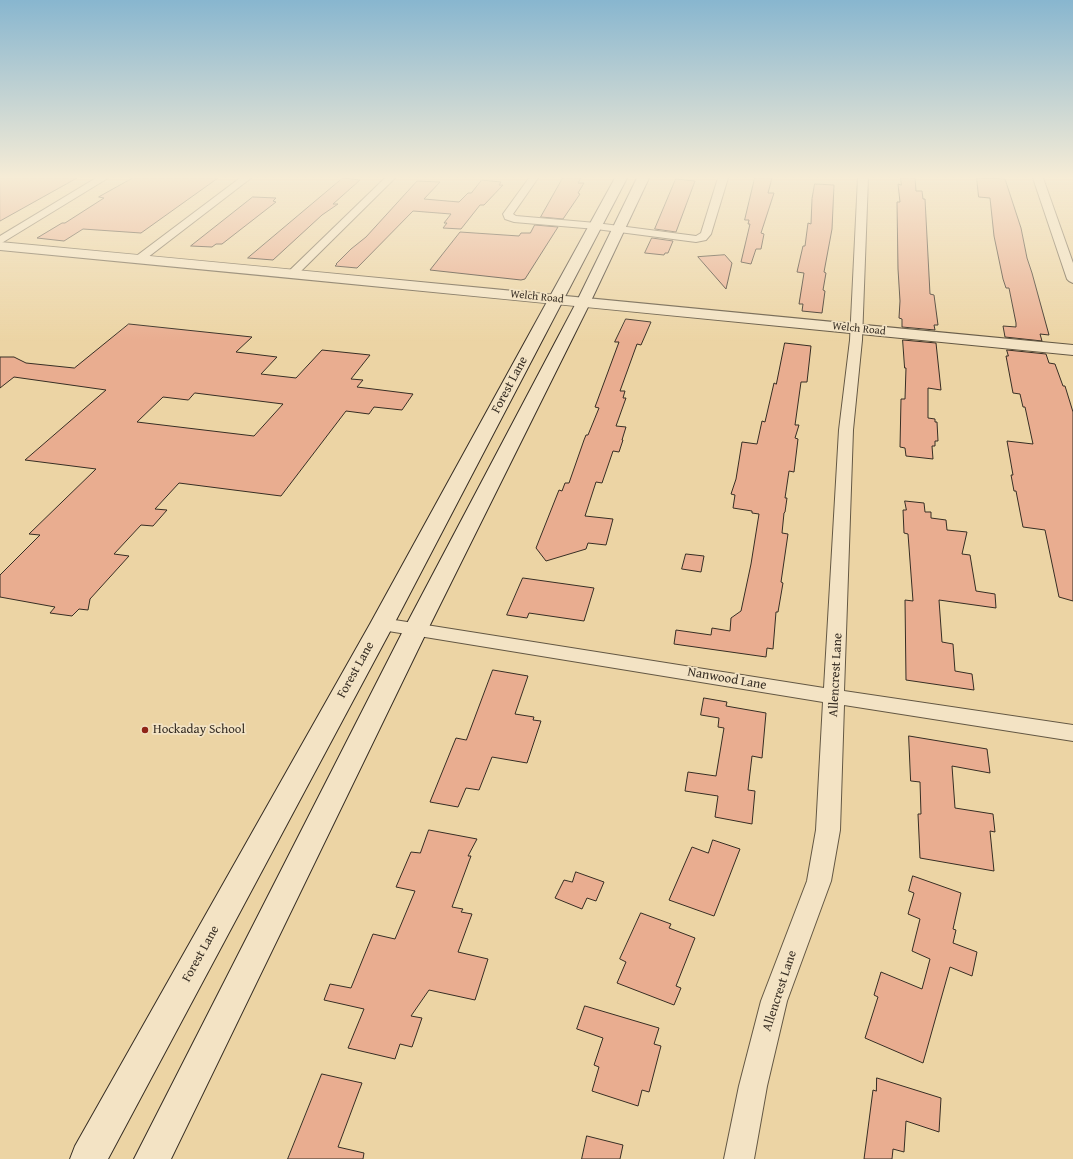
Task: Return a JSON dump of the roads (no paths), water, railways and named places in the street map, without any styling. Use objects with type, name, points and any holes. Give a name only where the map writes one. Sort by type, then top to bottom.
[{"type":"main road","name":"Forest Lane","points":[[88,1159],[382,624],[593,232]]},
{"type":"main road","name":"Forest Lane","points":[[152,1159],[416,629],[583,303],[617,232]]},
{"type":"main road","name":"Welch Road","points":[[0,246],[293,273],[556,299],[583,303],[1073,350]]},
{"type":"main road","points":[[482,436],[513,440]]},
{"type":"street","points":[[0,241],[15,232]]},
{"type":"street","points":[[138,259],[174,232]]},
{"type":"street","points":[[293,273],[335,232]]},
{"type":"street","points":[[642,232],[689,238],[702,238],[707,232]]},
{"type":"street","name":"Allencrest Lane","points":[[739,1159],[753,1086],[774,1001],[819,881],[828,830],[846,430],[857,329],[861,232]]},
{"type":"street","points":[[1057,232],[1073,279]]},
{"type":"street","name":"Nanwood Lane","points":[[382,624],[835,697],[1073,733]]},
{"type":"place","name":"Hockaday School","points":[[145,730]]}]
